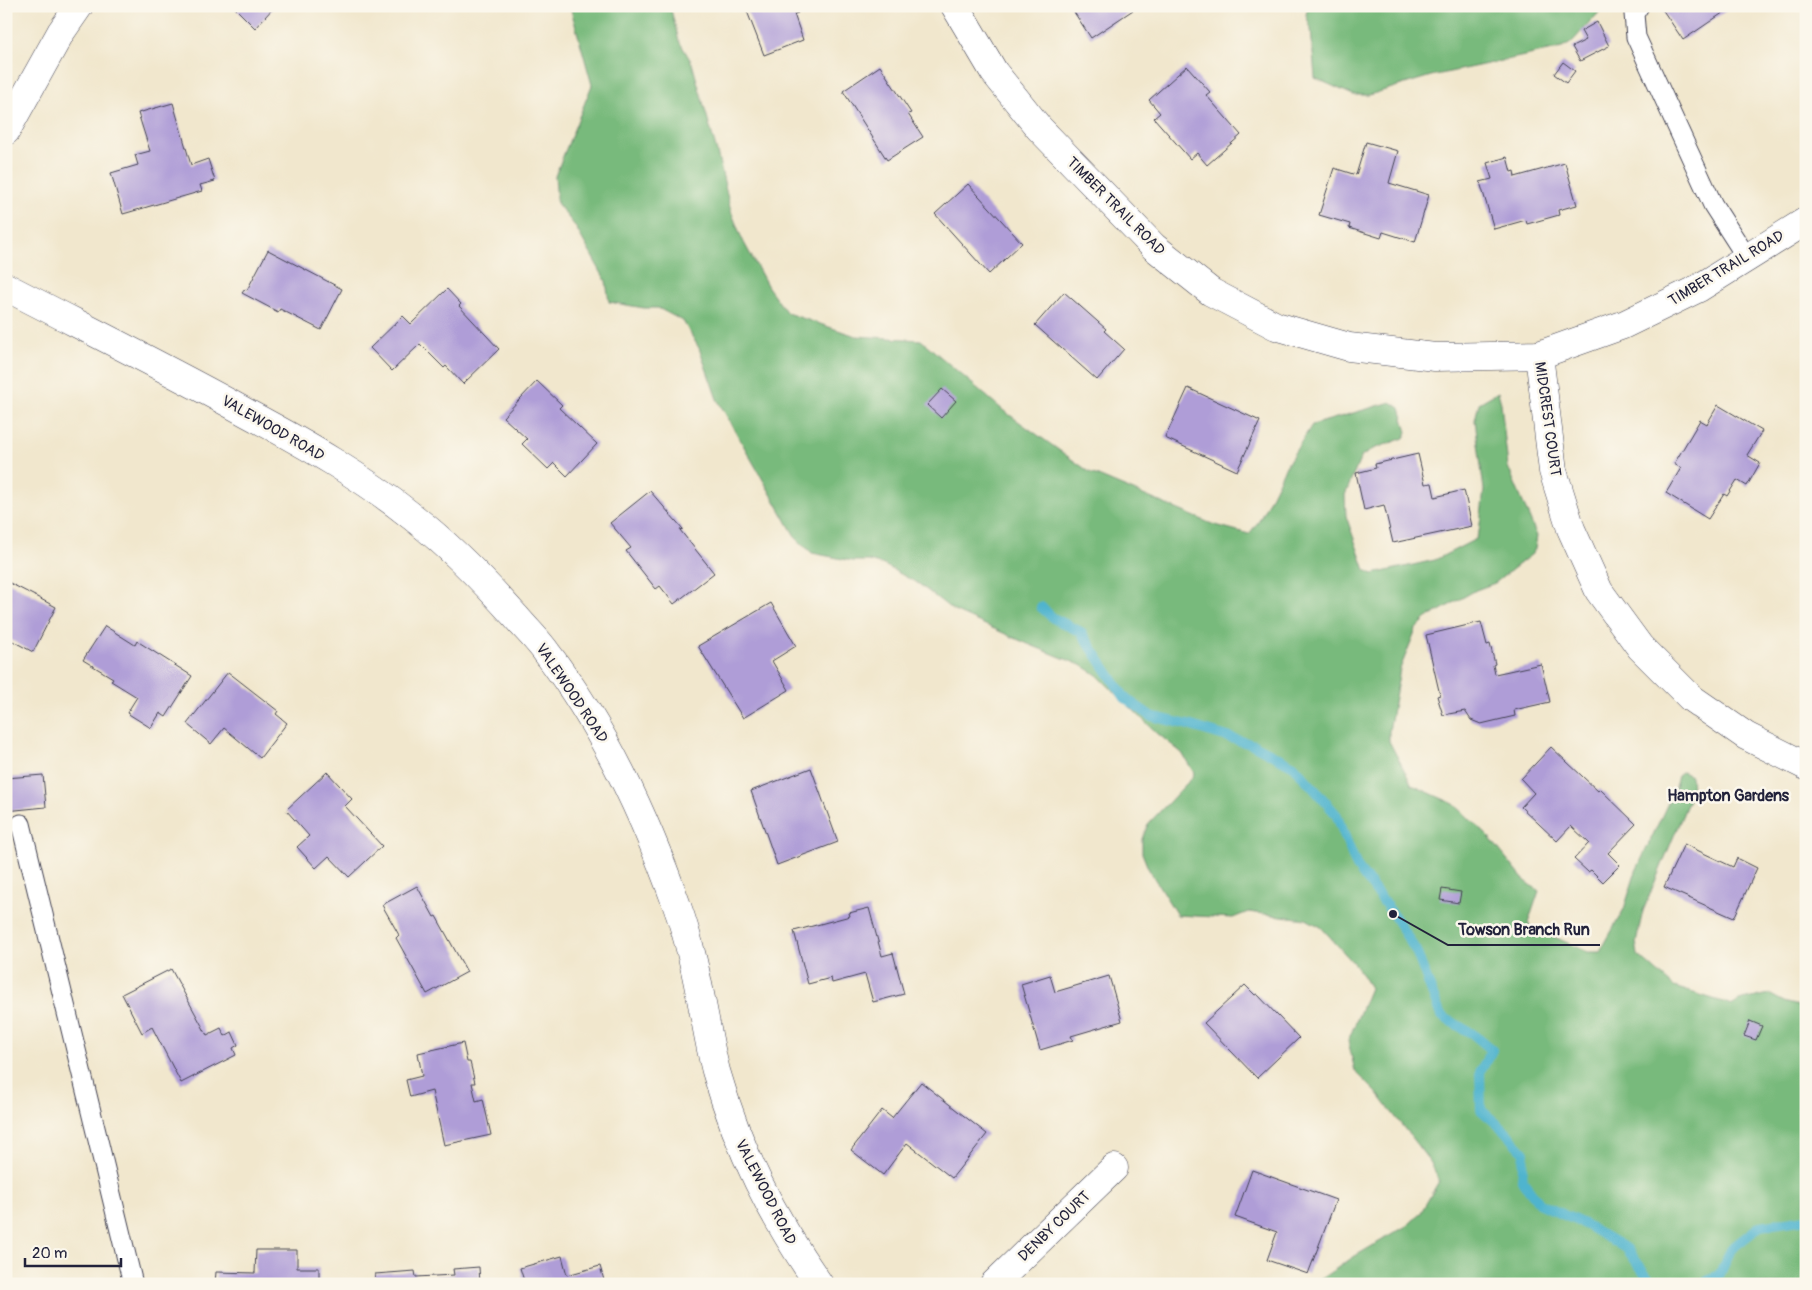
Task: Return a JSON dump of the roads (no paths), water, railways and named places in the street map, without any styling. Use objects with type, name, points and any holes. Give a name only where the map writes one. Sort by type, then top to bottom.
[{"type":"street","points":[[6,131],[61,32],[79,6]]},
{"type":"street","name":"TIMBER TRAIL ROAD","points":[[955,6],[994,72],[1039,128],[1154,247],[1211,292],[1276,326],[1350,347],[1435,357],[1539,354],[1623,325],[1699,288],[1806,221]]},
{"type":"street","name":"VALEWOOD ROAD","points":[[6,287],[235,406],[303,443],[358,478],[413,517],[457,556],[500,599],[546,652],[575,693],[609,748],[660,858],[682,919],[694,960],[715,1068],[737,1137],[784,1233],[819,1284]]},
{"type":"street","name":"MIDCREST COURT","points":[[1539,354],[1553,470],[1571,529],[1600,591],[1640,647],[1691,698],[1746,736],[1806,766]]},
{"type":"street","name":"DENBY COURT","points":[[994,1284],[1114,1168]]},
{"type":"lane","points":[[1639,6],[1634,14],[1636,37],[1713,205],[1747,258]]},
{"type":"lane","points":[[21,824],[133,1284]]},
{"type":"waterway","points":[[1041,607],[1053,618],[1081,632],[1125,698],[1151,716],[1254,745],[1294,766],[1336,814],[1357,867],[1393,914],[1416,951],[1441,1016],[1473,1034],[1492,1050],[1480,1072],[1481,1110],[1503,1129],[1524,1152],[1522,1180],[1540,1204],[1586,1225],[1627,1249],[1653,1284]]},
{"type":"waterway","points":[[1702,1284],[1720,1274],[1731,1249],[1760,1226],[1806,1219]]},
{"type":"place","name":"Towson Branch Run","points":[[1393,914]]},
{"type":"district","name":"Hampton Gardens","points":[[1728,795]]}]
